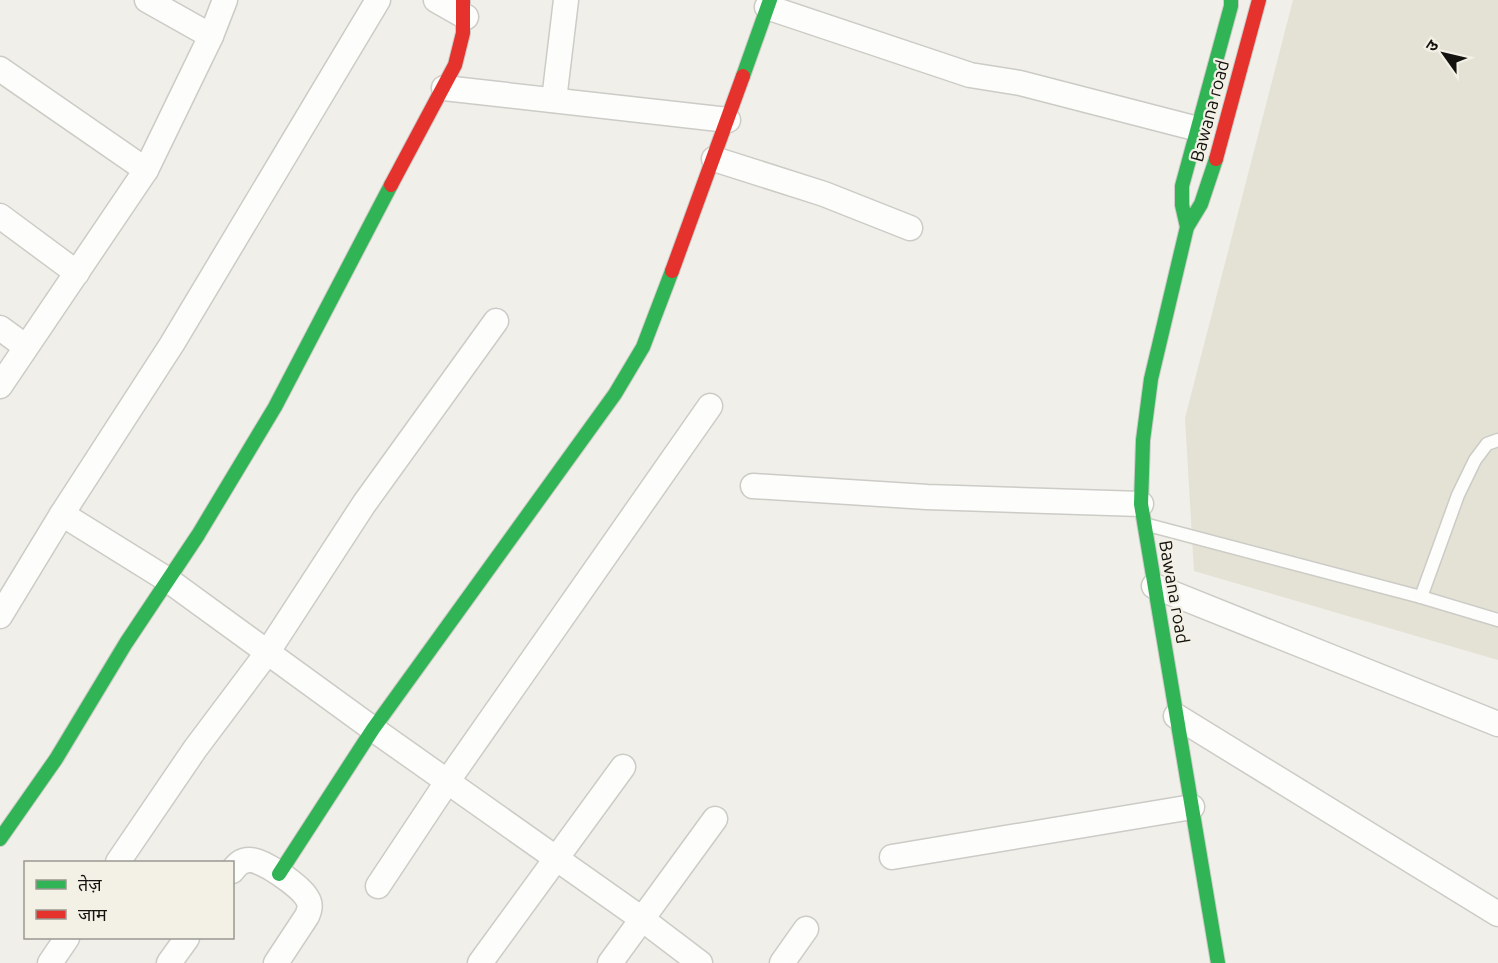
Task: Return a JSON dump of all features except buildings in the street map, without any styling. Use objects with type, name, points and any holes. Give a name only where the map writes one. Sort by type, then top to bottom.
[{"type":"street","points":[[147,0],[211,36]]},
{"type":"street","points":[[0,386],[146,170],[211,36],[225,0]]},
{"type":"street","points":[[0,616],[62,514],[172,344],[378,0]]},
{"type":"street","points":[[0,839],[56,759],[126,643],[198,535],[296,370],[444,88],[455,65],[462,42],[464,8],[436,0]]},
{"type":"street","points":[[554,100],[566,0]]},
{"type":"street","name":"Bawana road","points":[[1218,963],[1142,514],[1143,440],[1151,379],[1187,227],[1201,204],[1214,168],[1259,0]]},
{"type":"street","name":"Bawana road","points":[[1187,227],[1182,205],[1182,186],[1198,129],[1225,2]]},
{"type":"street","points":[[279,874],[373,729],[615,394],[643,347],[714,159],[768,3],[970,75],[1020,83],[1198,129]]},
{"type":"street","points":[[0,69],[146,170]]},
{"type":"street","points":[[444,88],[728,120]]},
{"type":"street","points":[[714,159],[824,194],[910,228]]},
{"type":"street","points":[[0,216],[77,273]]},
{"type":"street","points":[[119,861],[195,749],[267,652],[364,504],[496,321]]},
{"type":"street","points":[[0,328],[26,348]]},
{"type":"street","points":[[378,886],[447,782],[710,406]]},
{"type":"street","points":[[753,486],[1142,514]]},
{"type":"street","points":[[62,514],[168,580],[447,782],[642,919],[700,963]]},
{"type":"street","points":[[1154,586],[1498,724]]},
{"type":"street","points":[[1176,716],[1498,914]]},
{"type":"street","points":[[480,963],[622,767]]},
{"type":"street","points":[[892,857],[1192,807]]},
{"type":"street","points":[[610,963],[715,819]]},
{"type":"street","points":[[234,869],[240,862],[257,861],[279,874],[308,899],[310,908],[276,963]]},
{"type":"street","points":[[782,963],[806,929]]},
{"type":"street","points":[[50,963],[66,939]]},
{"type":"street","points":[[169,963],[186,939]]},
{"type":"lane","points":[[1421,597],[1458,495],[1475,460],[1486,444],[1498,440]]},
{"type":"lane","points":[[1142,514],[1498,620]]},
{"type":"shaded area","points":[[1293,0],[1498,0],[1498,660],[1194,571],[1185,418]]},
{"type":"traffic: fast","points":[[743,76],[770,0]]},
{"type":"traffic: fast","points":[[1187,227],[1182,205],[1182,186],[1231,0]]},
{"type":"traffic: fast","points":[[1216,159],[1201,204],[1187,227],[1151,379],[1143,440],[1141,504],[1218,963]]},
{"type":"traffic: fast","points":[[0,839],[56,759],[126,643],[198,535],[275,407],[391,185]]},
{"type":"traffic: fast","points":[[279,874],[373,729],[615,394],[643,347],[672,271]]},
{"type":"traffic: jam","points":[[391,185],[455,65],[463,33],[463,0]]},
{"type":"traffic: jam","points":[[1216,159],[1259,0]]},
{"type":"traffic: jam","points":[[672,271],[743,76]]}]
